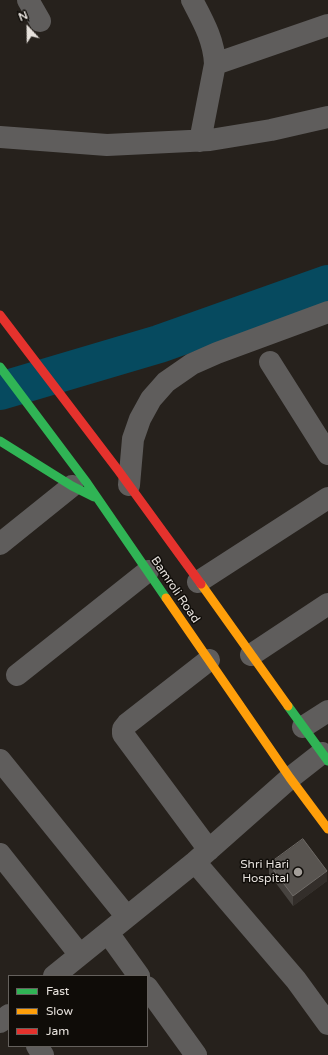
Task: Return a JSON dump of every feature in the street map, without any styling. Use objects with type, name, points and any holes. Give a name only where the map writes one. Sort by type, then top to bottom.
[{"type":"street","points":[[28,0],[40,21]]},
{"type":"street","points":[[192,0],[212,40],[215,64],[200,141]]},
{"type":"street","points":[[215,64],[328,25]]},
{"type":"street","points":[[0,137],[107,145],[200,141],[271,130],[328,117]]},
{"type":"street","points":[[123,478],[140,419],[151,399],[166,382],[192,364],[217,352],[328,312]]},
{"type":"street","name":"Bamroli Road","points":[[0,316],[123,478],[325,757]]},
{"type":"street","points":[[270,362],[328,454]]},
{"type":"street","name":"Bamroli Road","points":[[0,367],[79,485],[97,498],[290,778],[328,829]]},
{"type":"street","points":[[0,441],[79,485],[97,498]]},
{"type":"street","points":[[0,544],[79,485]]},
{"type":"street","points":[[198,582],[328,498]]},
{"type":"street","points":[[17,675],[148,571]]},
{"type":"street","points":[[251,655],[328,604]]},
{"type":"street","points":[[209,660],[127,724],[123,729],[123,734],[202,856],[328,1024]]},
{"type":"street","points":[[303,727],[328,711]]},
{"type":"street","points":[[55,975],[202,856],[290,778],[325,757]]},
{"type":"street","points":[[0,760],[127,917]]},
{"type":"street","points":[[0,854],[80,955]]},
{"type":"street","points":[[108,933],[138,975]]},
{"type":"street","points":[[148,988],[191,1053]]},
{"type":"street","points":[[0,1022],[8,1016]]},
{"type":"building","points":[[303,839],[327,871],[293,896],[269,864]]},
{"type":"waterway","points":[[0,391],[159,344],[328,284]]},
{"type":"traffic: fast","points":[[0,367],[87,483],[166,598]]},
{"type":"traffic: fast","points":[[0,441],[72,486],[94,497]]},
{"type":"traffic: fast","points":[[288,706],[328,761]]},
{"type":"traffic: slow","points":[[201,584],[288,706]]},
{"type":"traffic: slow","points":[[166,598],[290,778],[328,829]]},
{"type":"traffic: jam","points":[[0,315],[118,470],[201,584]]},
{"type":"place","name":"Shri Hari Hospital","points":[[298,872]]}]
